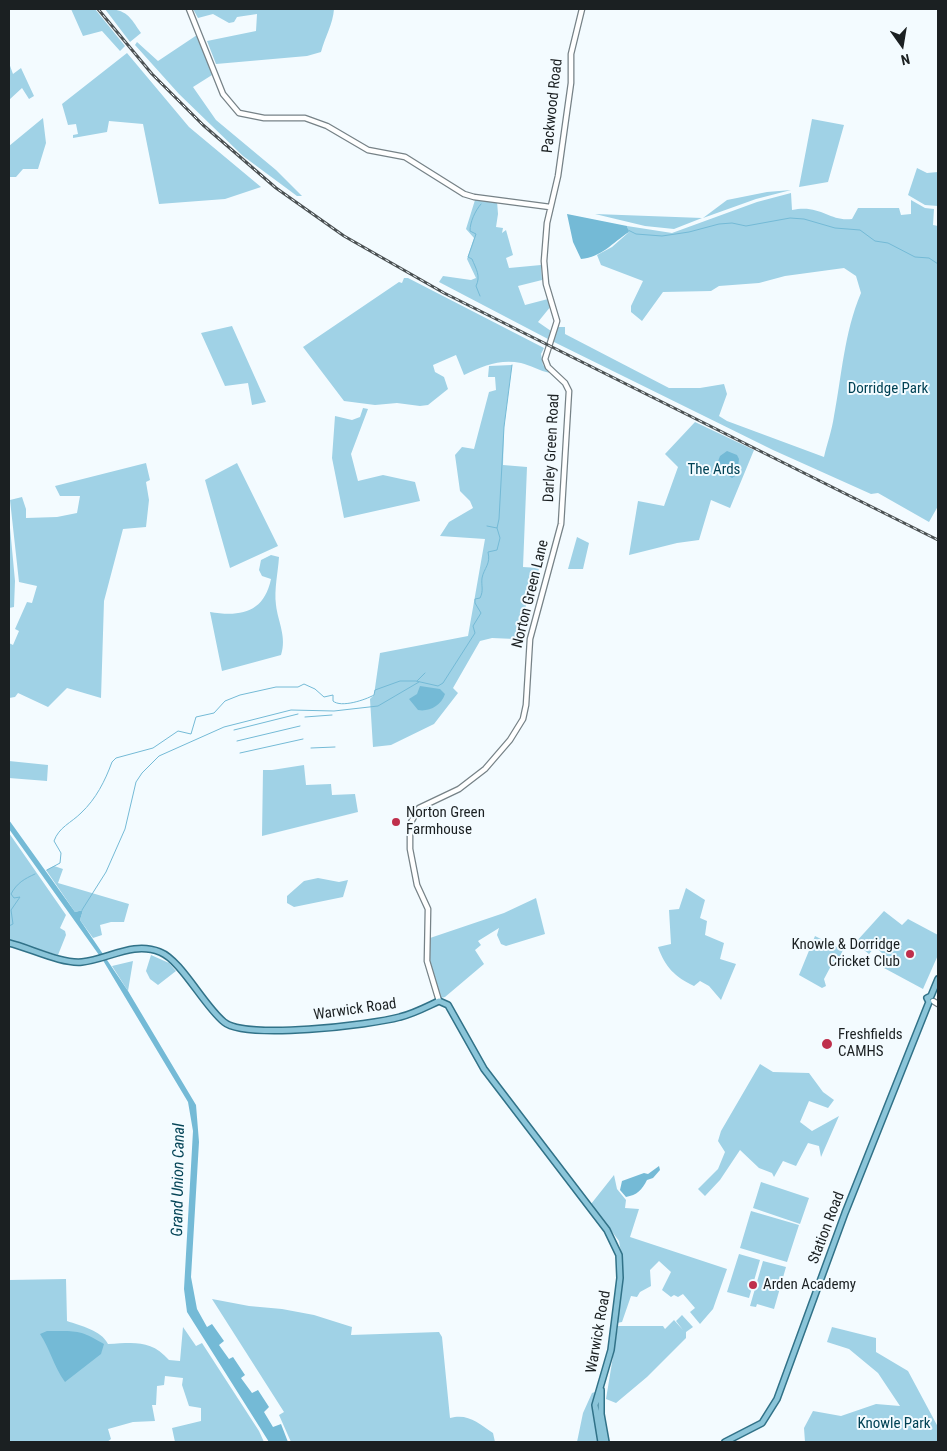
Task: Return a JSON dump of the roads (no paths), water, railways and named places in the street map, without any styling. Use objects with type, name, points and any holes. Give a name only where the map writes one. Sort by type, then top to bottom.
[{"type":"main road","name":"Warwick Road","points":[[9,943],[75,961],[96,959],[108,954],[137,949],[162,953],[175,963],[221,1020],[230,1027],[239,1029],[266,1031],[327,1028],[407,1015],[439,1002],[446,1003],[452,1009],[484,1069],[541,1146],[588,1204],[616,1246],[620,1263],[619,1292],[611,1350],[601,1390],[600,1414],[606,1442]]},
{"type":"main road","name":"Station Road","points":[[725,1442],[762,1422],[776,1399],[845,1213],[933,1001],[938,979]]},
{"type":"main road","name":"Warwick Road","points":[[601,1390],[597,1395],[595,1414],[601,1442]]},
{"type":"street","points":[[189,9],[223,94],[239,113],[264,118],[305,118],[327,126],[368,150],[405,157],[464,194],[550,207]]},
{"type":"street","name":"Packwood Road","points":[[550,207],[560,161],[571,83],[573,37],[582,9]]},
{"type":"street","name":"Darley Green Road","points":[[550,207],[544,261],[546,284],[557,324],[545,359],[548,367],[565,383],[569,391],[561,524]]},
{"type":"street","name":"Norton Green Lane","points":[[439,1002],[427,961],[428,906],[417,885],[410,849],[410,824],[413,815],[422,806],[458,788],[484,769],[510,740],[522,719],[526,705],[530,639],[561,524]]},
{"type":"waterway","points":[[480,296],[476,286],[477,272],[472,259],[468,257],[476,234],[470,231],[471,224],[481,204]]},
{"type":"waterway","points":[[628,230],[636,234],[662,236],[689,232],[719,224],[732,223],[746,226],[790,218],[804,219],[835,228],[860,230],[875,241],[888,243],[915,257],[929,258],[938,264]]},
{"type":"waterway","points":[[487,526],[497,528],[499,519],[504,427],[512,365]]},
{"type":"waterway","points":[[47,870],[60,863],[61,853],[54,841],[56,836],[96,796],[112,762],[116,758],[153,748],[178,731],[191,734],[196,717],[214,713],[225,701],[240,695],[276,687],[298,687],[304,684],[315,689],[324,697],[333,695],[333,701],[342,704],[370,697],[374,695],[375,690],[400,681],[416,681],[438,686],[443,683],[475,633],[473,626],[481,613],[475,603],[475,599],[480,598],[481,595],[482,578],[488,563],[488,552],[497,550],[500,538],[497,528]]},
{"type":"waterway","points":[[417,681],[425,673]]},
{"type":"waterway","points":[[82,910],[106,872],[125,829],[136,782],[159,756],[224,727],[291,710],[334,711],[378,706],[419,682]]},
{"type":"waterway","points":[[234,730],[298,714]]},
{"type":"waterway","points":[[305,717],[332,715]]},
{"type":"waterway","points":[[237,741],[300,726]]},
{"type":"waterway","points":[[240,753],[303,739]]},
{"type":"waterway","points":[[311,748],[335,747]]},
{"type":"waterway","points":[[9,926],[13,924],[11,910],[20,897],[14,898],[11,894],[21,882],[35,874]]},
{"type":"railway","points":[[98,9],[152,74],[203,125],[276,188],[344,236],[444,293],[938,540]]},
{"type":"place","name":"Norton Green Farmhouse","points":[[396,822]]},
{"type":"place","name":"Knowle & Dorridge Cricket Club","points":[[910,954]]},
{"type":"place","name":"Freshfields CAMHS","points":[[827,1044]]},
{"type":"place","name":"Arden Academy","points":[[753,1285]]},
{"type":"park label","name":"Dorridge Park","points":[[888,389]]},
{"type":"park label","name":"The Ards","points":[[714,470]]},
{"type":"park label","name":"Knowle Park","points":[[894,1424]]},
{"type":"water label","name":"Grand Union Canal","points":[[179,1180]]}]
